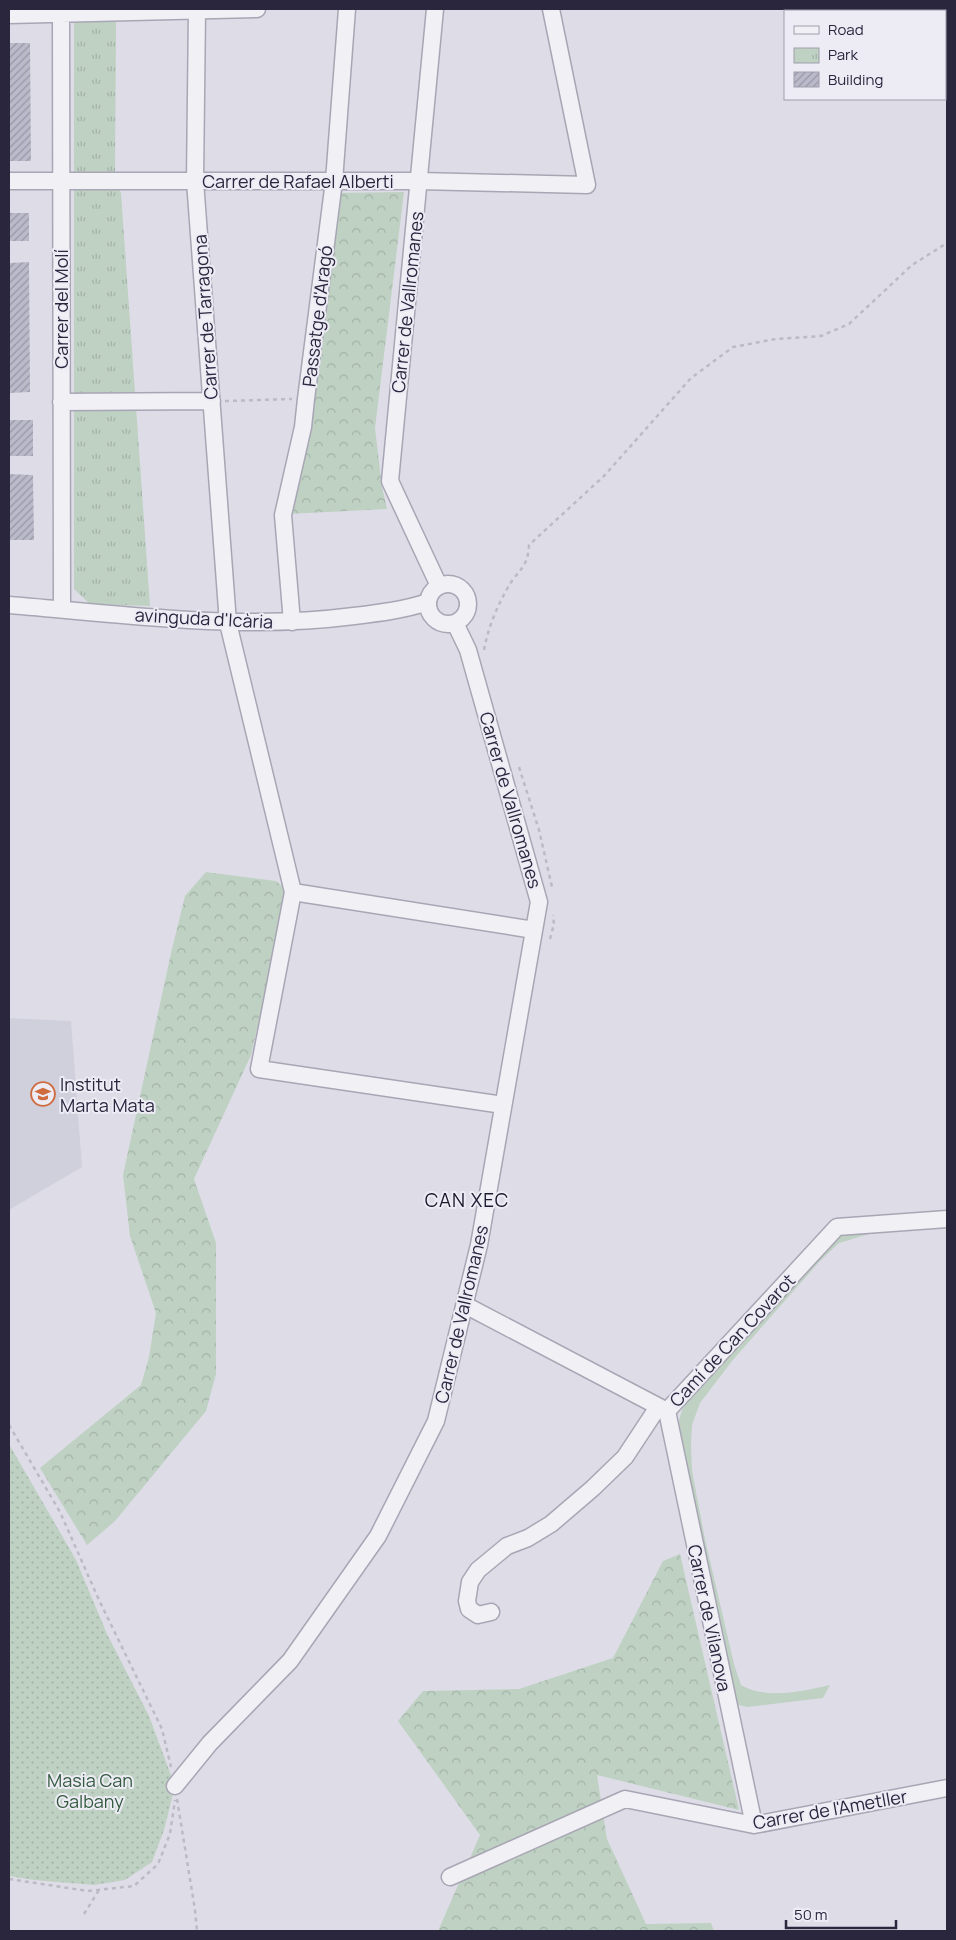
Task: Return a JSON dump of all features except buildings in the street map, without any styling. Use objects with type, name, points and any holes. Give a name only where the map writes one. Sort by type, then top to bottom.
[{"type":"street","points":[[9,15],[126,10],[257,9]]},
{"type":"street","name":"Passatge d'Aragó","points":[[292,622],[283,515],[303,427],[334,181],[347,9]]},
{"type":"street","name":"Carrer de Vallromanes","points":[[435,9],[390,481],[439,586]]},
{"type":"street","name":"Carrer de Rafael Alberti","points":[[9,181],[419,181],[587,186],[551,9]]},
{"type":"street","name":"Carrer de Tarragona","points":[[197,10],[195,181],[228,623],[293,892]]},
{"type":"street","name":"Carrer del Molí","points":[[60,12],[62,609]]},
{"type":"street","points":[[62,402],[212,401]]},
{"type":"street","points":[[451,584],[458,586],[467,596],[468,602],[465,615],[455,623],[442,623],[431,614],[428,602],[430,595],[439,586],[451,584]]},
{"type":"street","name":"avinguda d'Icària","points":[[9,605],[228,623],[318,621],[410,608],[428,602]]},
{"type":"street","name":"Carrer de Vallromanes","points":[[175,1786],[210,1743],[290,1662],[378,1536],[436,1421],[465,1305],[478,1245],[539,902],[468,650],[455,623]]},
{"type":"street","points":[[503,1105],[259,1069],[293,892],[534,930]]},
{"type":"street","name":"Camí de Can Covarot","points":[[465,1305],[663,1409],[837,1227],[947,1219]]},
{"type":"street","points":[[491,1612],[478,1614],[469,1609],[467,1600],[470,1582],[478,1570],[507,1546],[528,1538],[551,1524],[625,1457],[663,1409]]},
{"type":"street","name":"Carrer de Vilanova","points":[[663,1409],[754,1825]]},
{"type":"street","name":"Carrer de l'Ametller","points":[[450,1877],[625,1799],[754,1825],[947,1788]]},
{"type":"path","points":[[483,655],[489,626],[508,587],[528,559],[529,545],[604,476],[691,378],[733,347],[776,338],[821,336],[849,324],[912,264],[947,243]]},
{"type":"path","points":[[212,401],[306,399]]},
{"type":"path","points":[[516,760],[539,830],[552,889]]},
{"type":"path","points":[[549,941],[554,924],[553,906]]},
{"type":"path","points":[[9,1425],[60,1512],[99,1600],[162,1729],[175,1786],[197,1931]]},
{"type":"path","points":[[9,1880],[88,1891],[134,1886],[158,1864],[170,1834],[175,1805],[175,1786]]},
{"type":"path","points":[[84,1914],[98,1890]]},
{"type":"shaded area","name":"Institut Marta Mata","points":[[9,1018],[71,1021],[82,1167],[9,1210]]},
{"type":"green space","points":[[116,21],[115,181],[121,193],[150,606],[90,604],[74,589],[74,22]]},
{"type":"green space","points":[[404,192],[375,428],[382,487],[387,509],[288,514],[301,435],[311,427],[337,193]]},
{"type":"green space","points":[[206,872],[276,881],[288,891],[251,1055],[194,1179],[216,1243],[216,1374],[206,1411],[115,1521],[87,1545],[40,1468],[141,1385],[149,1357],[156,1313],[130,1236],[123,1175],[185,896]]},
{"type":"green space","points":[[947,1221],[947,1228],[876,1232],[839,1243],[819,1262],[732,1361],[700,1403],[692,1425],[692,1471],[705,1539],[734,1664],[741,1685],[751,1690],[762,1692],[785,1693],[830,1685],[823,1698],[747,1707],[735,1704],[678,1424],[682,1410],[688,1399],[836,1238],[861,1228]]},
{"type":"green space","name":"Masia Can Galbany","points":[[9,1444],[76,1560],[107,1634],[149,1716],[175,1786],[164,1830],[152,1862],[125,1880],[94,1885],[9,1876]]},
{"type":"green space","points":[[680,1554],[739,1810],[597,1775],[607,1839],[646,1924],[711,1923],[714,1931],[438,1931],[480,1835],[398,1721],[423,1691],[519,1689],[613,1658],[663,1561]]},
{"type":"place","name":"Institut Marta Mata","points":[[43,1094]]},
{"type":"district","name":"CAN XEC","points":[[467,1200]]}]
